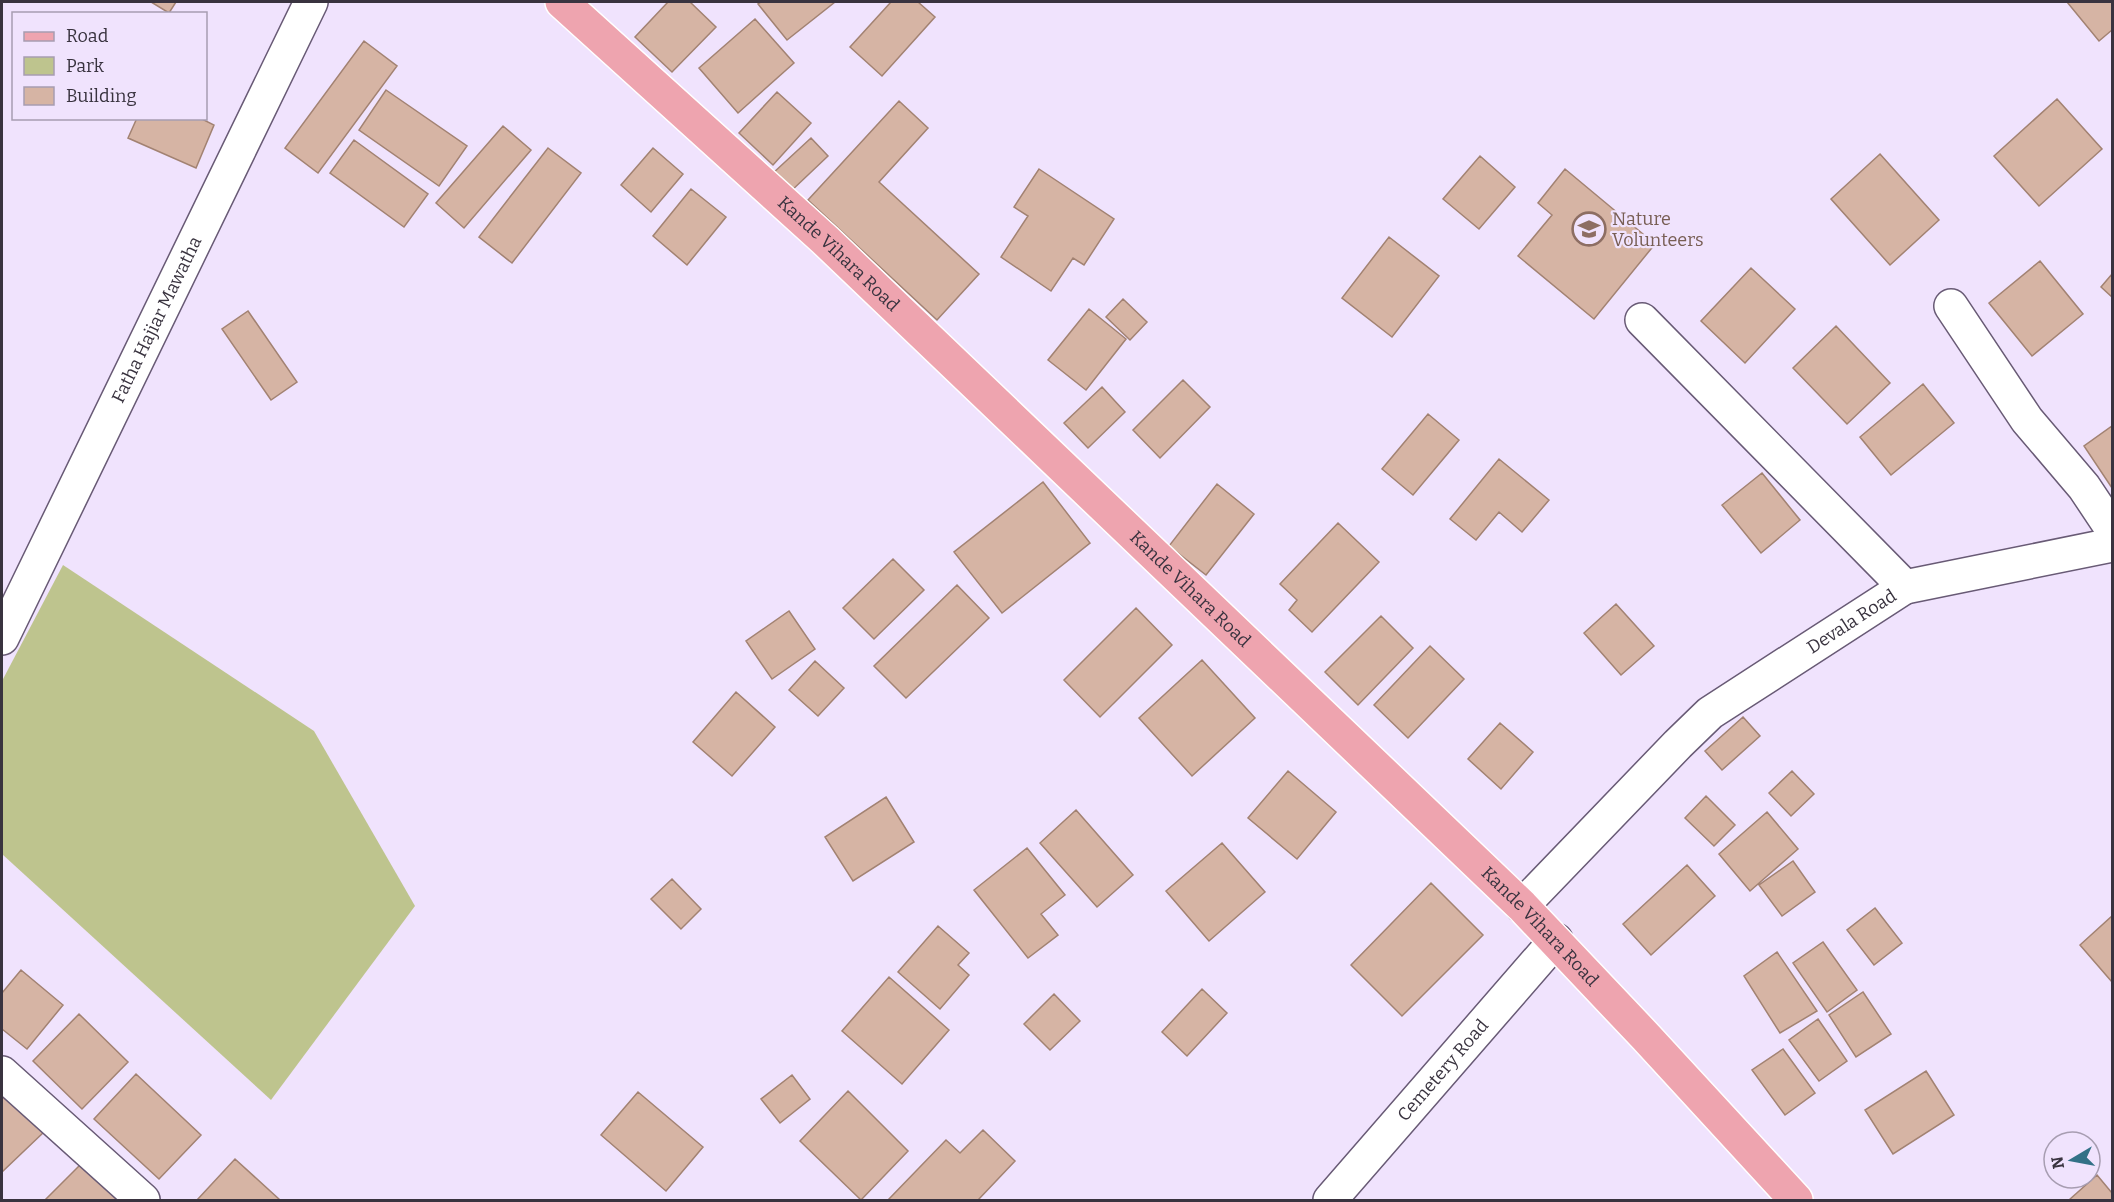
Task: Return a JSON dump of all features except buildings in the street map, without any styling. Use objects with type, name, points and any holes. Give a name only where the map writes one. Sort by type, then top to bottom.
[{"type":"main road","name":"Kande Vihara Road","points":[[562,2],[825,240],[1522,906],[1796,1200]]},
{"type":"street","name":"Fatha Hajiar Mawatha","points":[[2,638],[310,2]]},
{"type":"street","points":[[1951,306],[2027,420],[2084,487],[2112,529]]},
{"type":"street","name":"Devala Road","points":[[1522,906],[1710,713],[1905,587],[1642,320]]},
{"type":"street","points":[[1905,587],[2112,545]]},
{"type":"street","name":"Cemetery Road","points":[[1330,1200],[1556,940]]},
{"type":"street","points":[[2,1073],[143,1200]]},
{"type":"green space","points":[[63,565],[314,731],[415,906],[271,1100],[2,854],[2,681]]},
{"type":"place","name":"Nature Volunteers","points":[[1589,229]]}]
